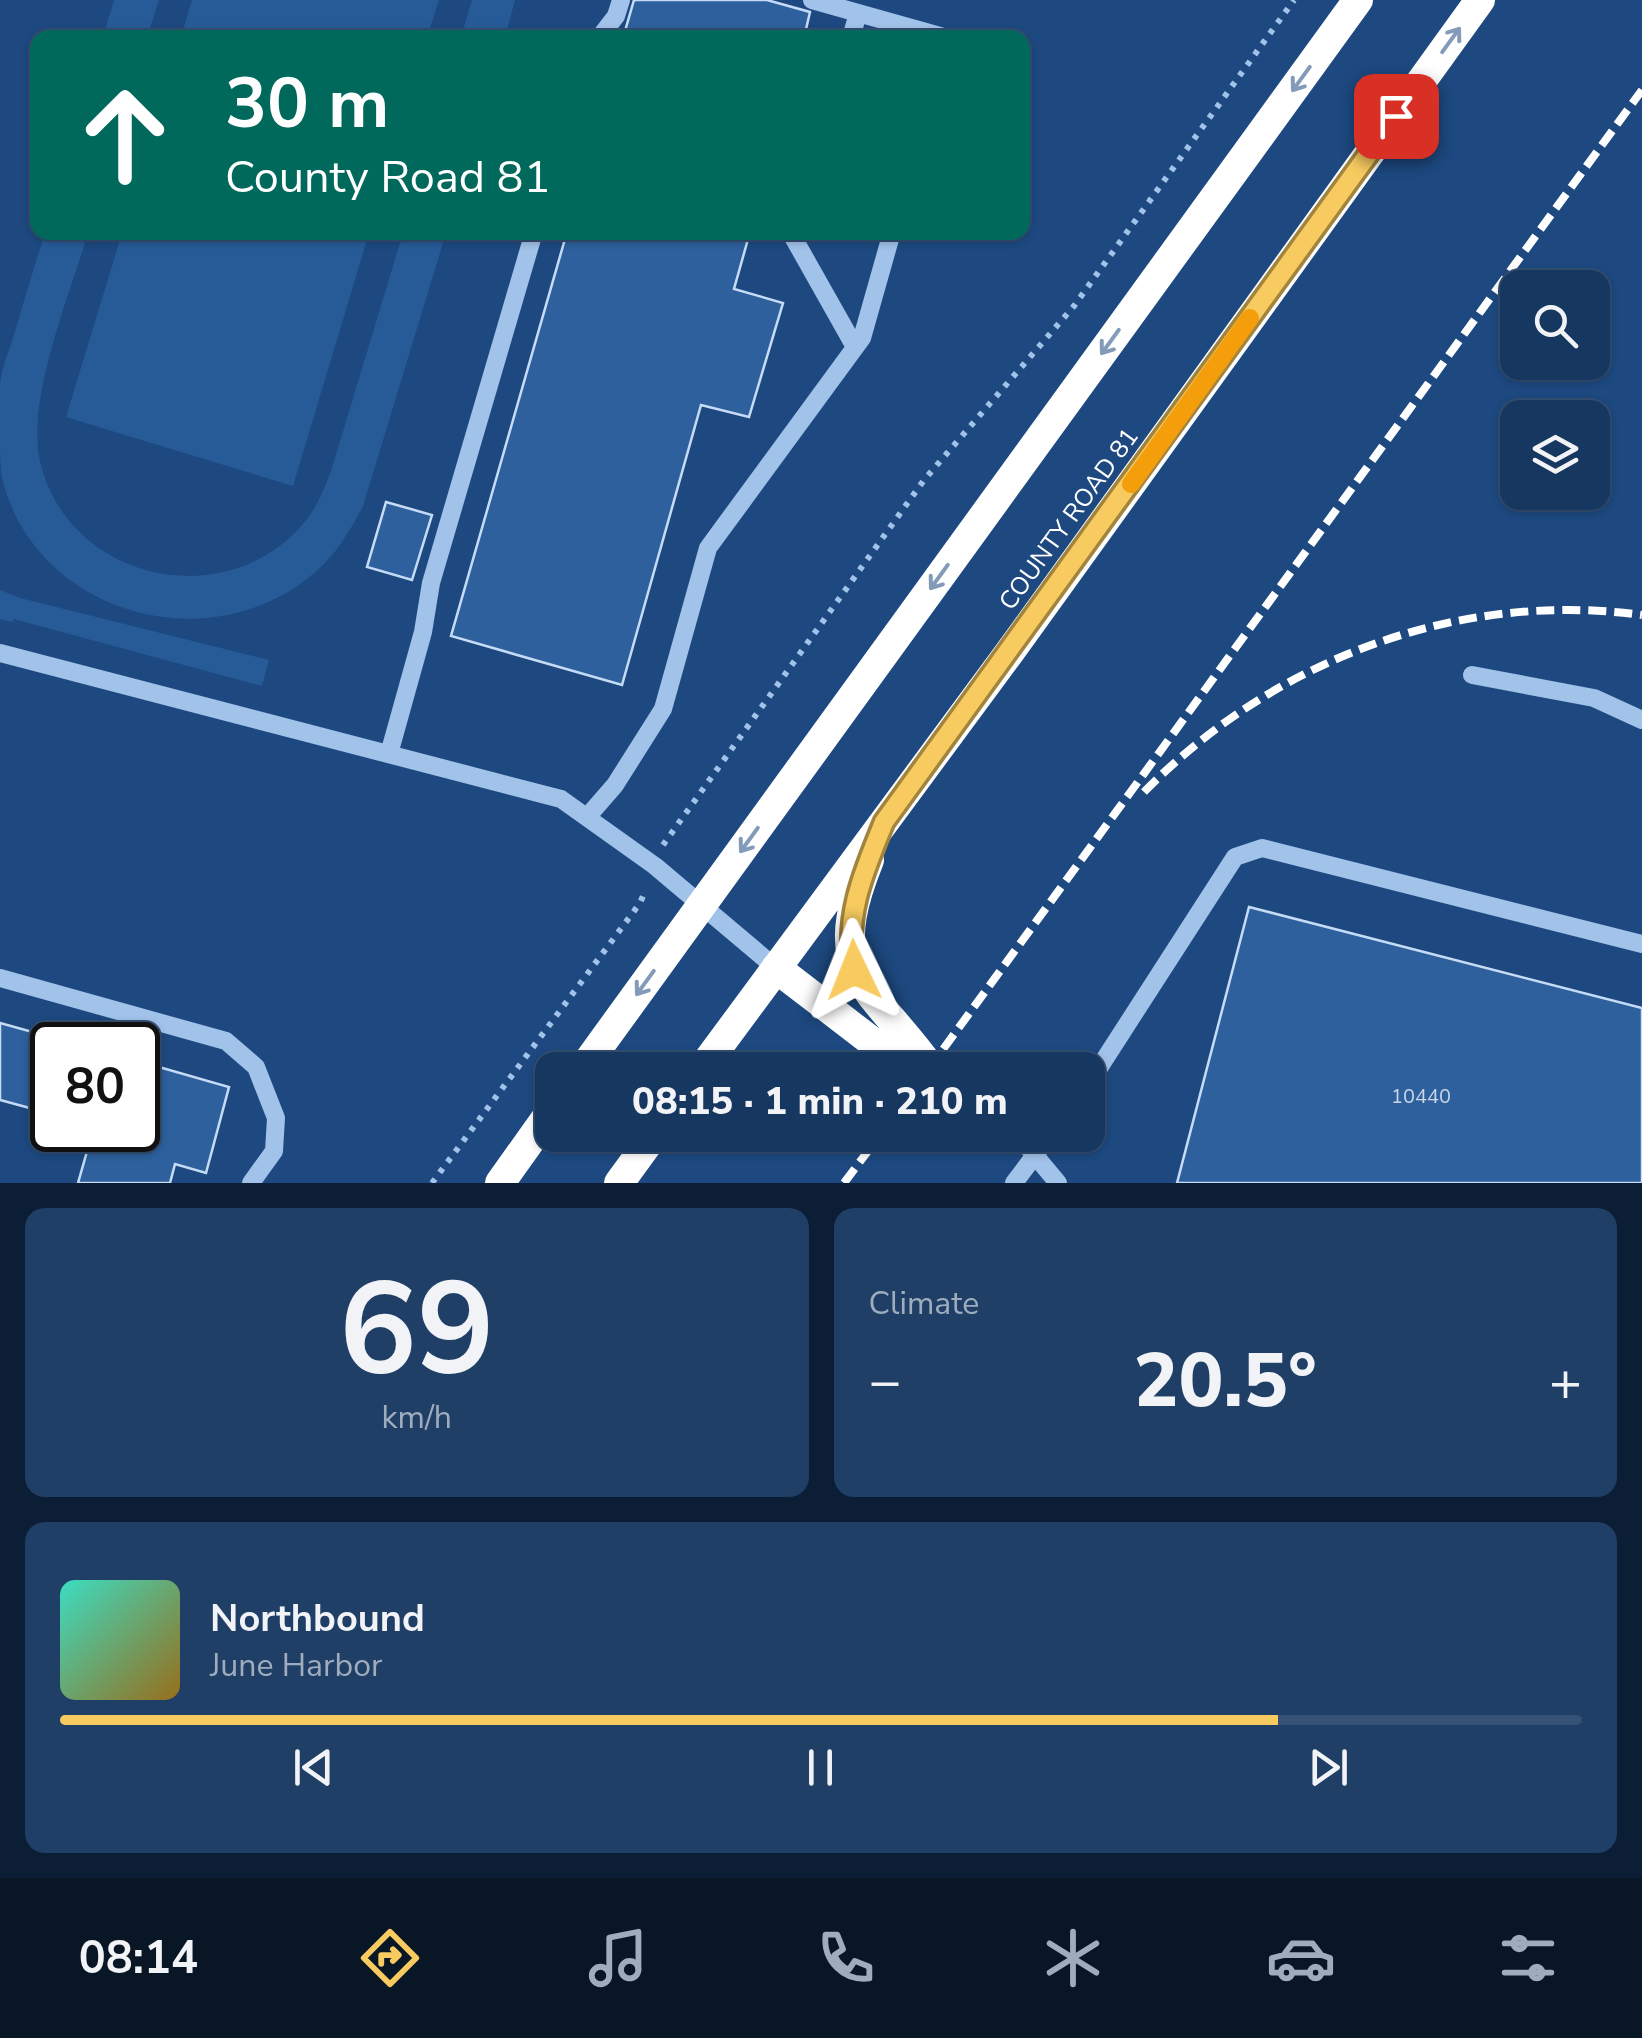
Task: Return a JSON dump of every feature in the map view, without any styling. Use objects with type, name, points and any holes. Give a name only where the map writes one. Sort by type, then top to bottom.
[{"type":"highway","points":[[595,1052],[1358,0]]},
{"type":"highway","name":"COUNTY ROAD 81","points":[[714,1052],[1480,0]]},
{"type":"highway","points":[[884,822],[856,895],[850,946],[854,970],[870,997],[920,1052]]},
{"type":"highway","points":[[776,968],[885,1052]]},
{"type":"highway","points":[[500,1183],[535,1134]]},
{"type":"highway","points":[[619,1183],[642,1152]]},
{"type":"street","points":[[605,30],[616,16],[621,0]]},
{"type":"street","points":[[812,0],[919,30]]},
{"type":"street","points":[[853,30],[858,13]]},
{"type":"street","points":[[389,754],[423,632],[431,583],[532,240]]},
{"type":"street","points":[[795,240],[856,347]]},
{"type":"street","points":[[588,816],[615,785],[664,710],[708,548],[862,338],[890,240]]},
{"type":"street","points":[[0,653],[561,799],[655,866],[776,968]]},
{"type":"street","points":[[1472,675],[1594,698],[1642,720]]},
{"type":"street","points":[[1105,1059],[1235,857],[1262,848],[1642,944]]},
{"type":"street","points":[[0,978],[226,1041],[256,1067],[276,1118],[274,1151],[251,1183]]},
{"type":"street","points":[[1014,1183],[1035,1153],[1058,1183]]},
{"type":"path","points":[[432,1183],[640,903],[667,837],[924,480],[1074,306],[1294,0]]},
{"type":"shaded area","points":[[114,0],[159,0],[149,30],[105,30]]},
{"type":"shaded area","points":[[192,0],[439,0],[429,30],[183,30]]},
{"type":"shaded area","points":[[472,0],[515,0],[507,30],[463,30]]},
{"type":"shaded area","points":[[43,240],[86,240],[52,347],[39,408],[40,461],[56,502],[81,534],[114,557],[152,572],[192,576],[232,570],[270,553],[303,524],[319,499],[331,471],[401,240],[444,240],[363,506],[342,542],[314,573],[272,600],[226,615],[178,618],[131,610],[88,592],[50,563],[21,525],[2,478],[2,373]]},
{"type":"shaded area","points":[[120,240],[367,240],[293,486],[66,417]]},
{"type":"shaded area","points":[[0,590],[269,660],[262,686],[14,619],[0,619]]},
{"type":"building","points":[[634,0],[767,0],[810,12],[806,30],[625,30]]},
{"type":"building","points":[[565,240],[748,240],[734,289],[783,303],[749,417],[701,405],[622,685],[451,636]]},
{"type":"building","points":[[386,502],[432,515],[412,580],[367,567]]},
{"type":"building","points":[[1249,907],[1642,1008],[1642,1183],[1177,1183]]},
{"type":"building","points":[[0,1023],[30,1031],[30,1108],[0,1100]]},
{"type":"building","points":[[160,1067],[229,1087],[206,1173],[175,1164],[170,1183],[78,1183],[87,1152],[160,1152]]},
{"type":"railway","points":[[941,1052],[1642,90]]},
{"type":"railway","points":[[1144,792],[1195,745],[1250,705],[1310,671],[1372,645],[1438,625],[1505,614],[1573,610],[1642,615]]},
{"type":"railway","points":[[844,1183],[867,1152]]},
{"type":"slow traffic","points":[[1131,484],[1250,318]]},
{"type":"route","points":[[854,970],[850,946],[856,895],[884,822],[1396,116]]}]
